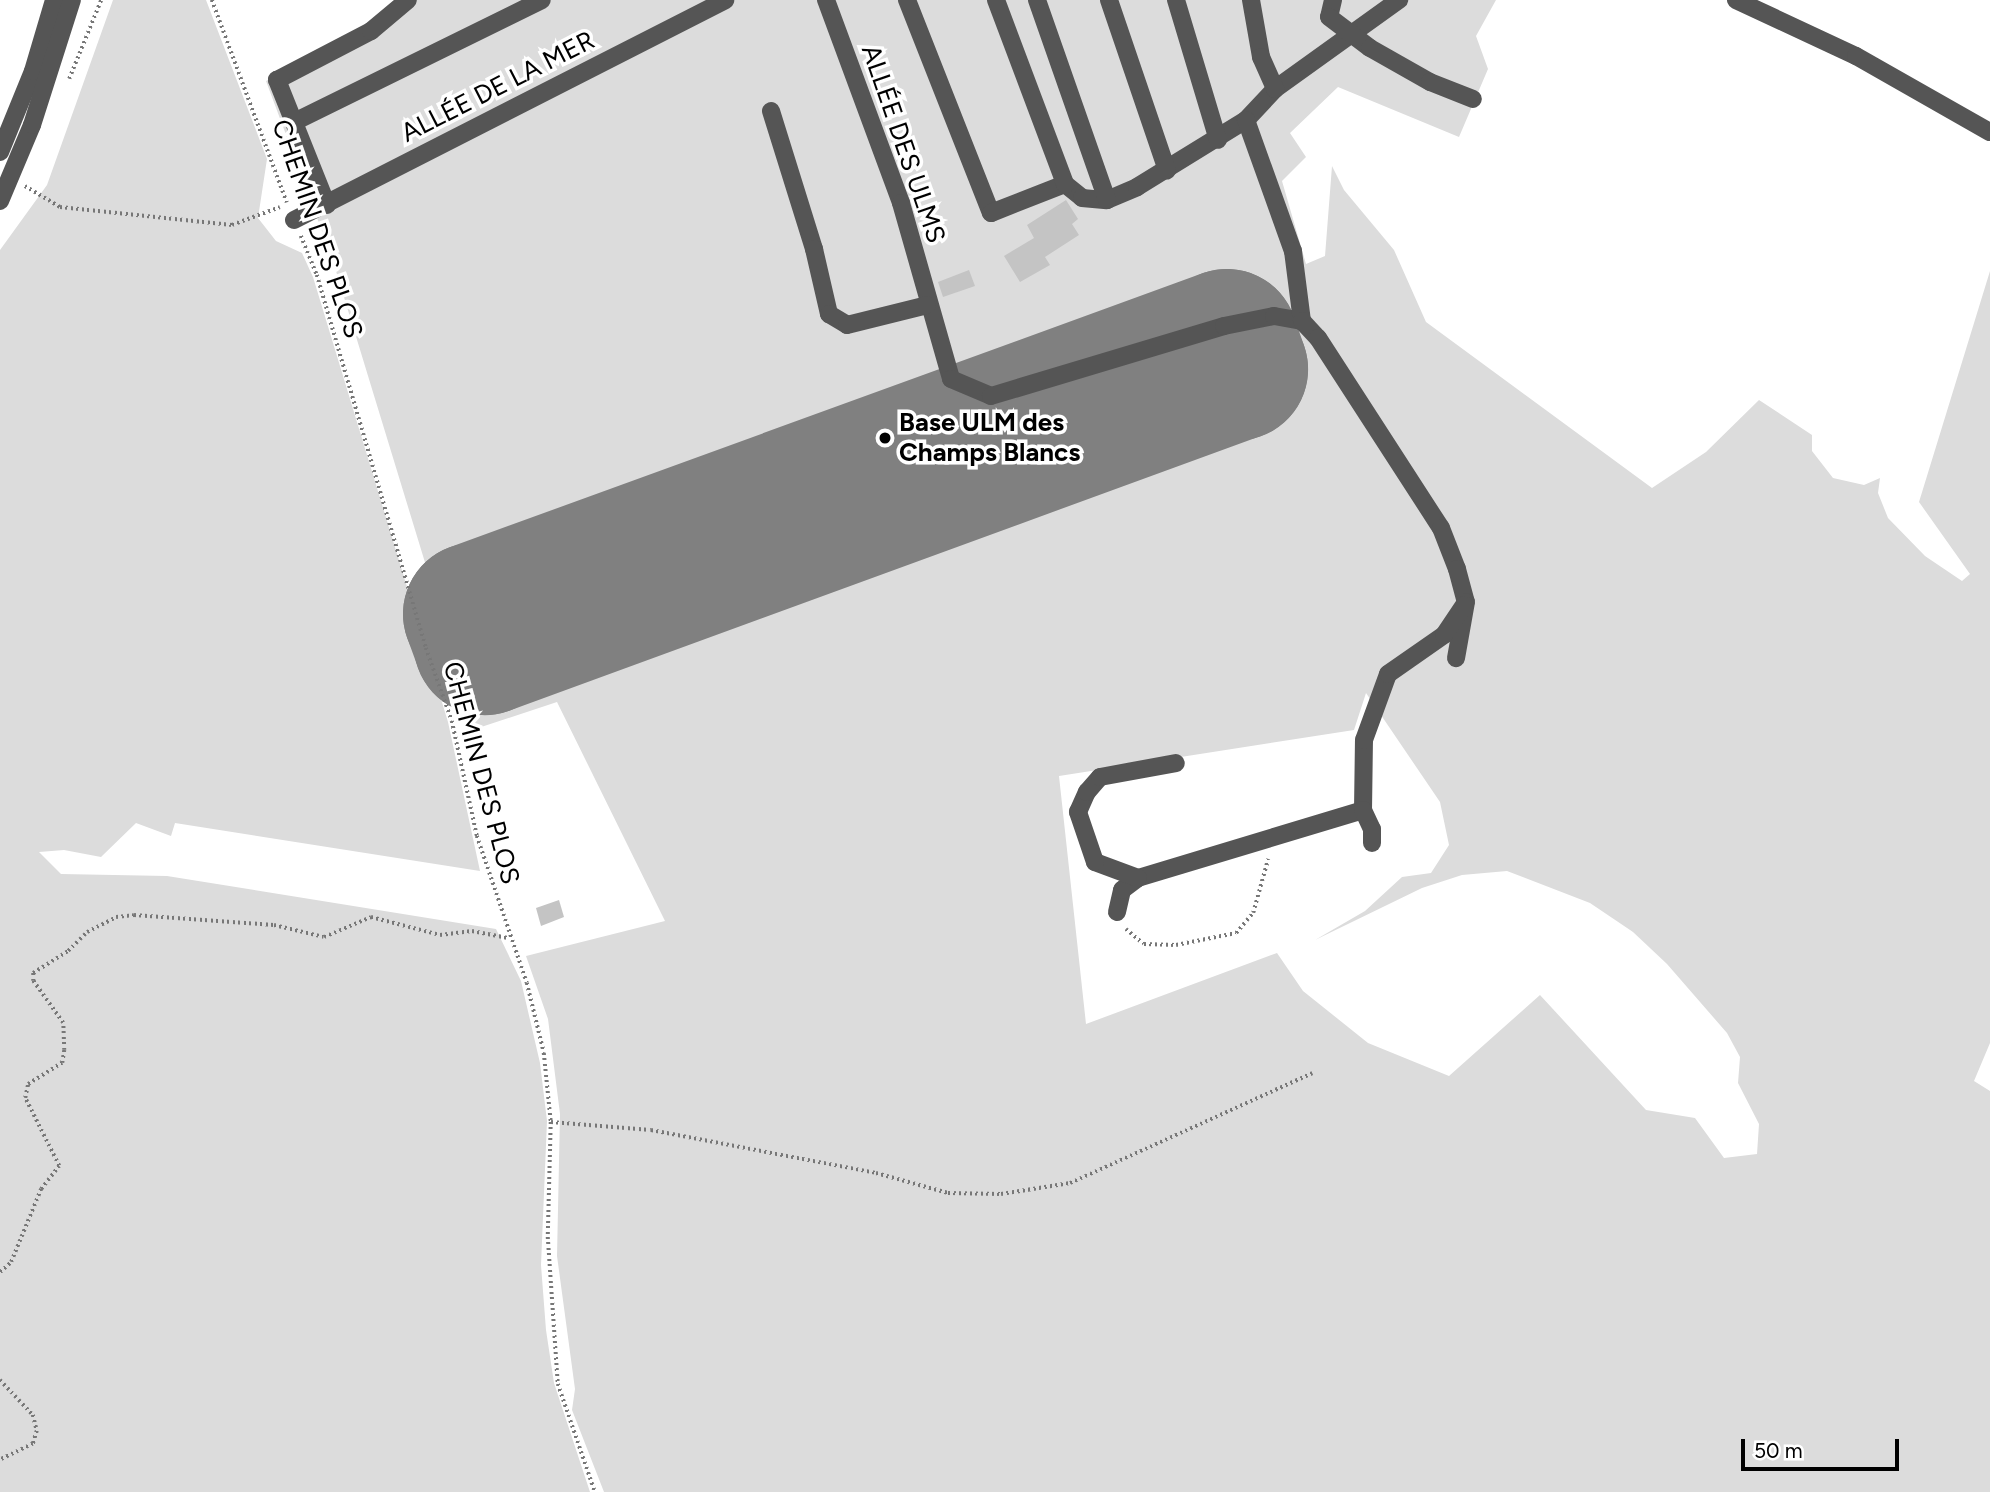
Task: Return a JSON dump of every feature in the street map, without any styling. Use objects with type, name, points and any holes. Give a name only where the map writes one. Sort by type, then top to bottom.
[{"type":"street","points":[[0,152],[29,82],[54,0]]},
{"type":"street","points":[[0,201],[11,177],[72,0]]},
{"type":"street","points":[[327,205],[277,80],[371,31],[408,0]]},
{"type":"street","points":[[294,122],[542,0]]},
{"type":"street","name":"ALLÉE DE LA MER","points":[[291,212],[327,205],[725,0]]},
{"type":"street","name":"ALLÉE DES ULMS","points":[[826,0],[901,204],[927,306],[951,379],[991,396],[1224,326],[1274,316],[1302,321]]},
{"type":"street","points":[[907,0],[992,213],[1065,184]]},
{"type":"street","points":[[996,0],[1065,184],[1082,198],[1107,200],[1167,170],[1218,140],[1246,120],[1275,89],[1399,0]]},
{"type":"street","points":[[1037,0],[1107,200]]},
{"type":"street","points":[[1109,0],[1167,170]]},
{"type":"street","points":[[1176,0],[1218,140]]},
{"type":"street","points":[[1251,0],[1261,57],[1275,89]]},
{"type":"street","points":[[1333,0],[1329,18],[1352,35],[1395,65],[1473,99]]},
{"type":"street","points":[[1737,0],[1784,20],[1990,132]]},
{"type":"street","points":[[771,111],[814,249],[829,314],[847,325],[927,306]]},
{"type":"street","points":[[1246,120],[1293,251],[1302,321],[1318,338],[1441,528],[1466,602],[1456,658]]},
{"type":"street","points":[[1372,843],[1372,829],[1363,810],[1364,740],[1388,674],[1444,635],[1466,602]]},
{"type":"street","points":[[1138,878],[1095,862],[1079,812],[1087,792],[1100,777],[1176,763]]},
{"type":"street","points":[[1117,912],[1122,890],[1138,878],[1282,837],[1363,810]]},
{"type":"path","name":"CHEMIN DES PLOS","points":[[212,0],[317,275],[426,648],[453,721],[477,836],[509,937],[527,983],[544,1053],[551,1122],[548,1237],[558,1384],[595,1492]]},
{"type":"path","points":[[11,177],[60,206],[232,225],[291,212]]},
{"type":"path","points":[[1117,912],[1126,929],[1144,944],[1176,945],[1236,933],[1253,913],[1261,879],[1282,837]]},
{"type":"path","points":[[0,1272],[11,1262],[41,1189],[59,1166],[24,1098],[28,1084],[62,1063],[64,1051],[63,1023],[33,981],[33,973],[68,951],[87,932],[116,917],[134,915],[274,925],[324,937],[371,917],[440,935],[472,931],[509,937]]},
{"type":"path","points":[[551,1122],[651,1129],[876,1172],[948,1193],[1001,1194],[1070,1183],[1312,1073]]},
{"type":"path","points":[[0,1380],[33,1415],[37,1431],[33,1444],[0,1460]]},
{"type":"shaded area","points":[[113,0],[206,0],[267,159],[258,218],[276,241],[302,253],[313,277],[448,722],[480,871],[175,823],[171,836],[136,823],[101,857],[64,850],[39,852],[61,874],[167,876],[496,929],[521,981],[540,1063],[547,1121],[541,1265],[546,1330],[554,1383],[590,1492],[0,1492],[0,250],[47,185]]},
{"type":"shaded area","points":[[395,0],[1496,0],[1476,36],[1488,69],[1459,137],[1338,87],[1290,133],[1306,157],[1282,181],[1306,264],[1325,256],[1332,166],[1344,190],[1394,250],[1426,322],[1652,488],[1706,452],[1759,400],[1812,435],[1812,451],[1833,478],[1864,485],[1880,478],[1878,493],[1888,518],[1925,556],[1962,581],[1970,574],[1919,502],[1990,271],[1990,1043],[1974,1081],[1990,1091],[1990,1492],[604,1492],[572,1410],[575,1389],[557,1256],[560,1114],[548,1019],[526,956],[665,921],[557,702],[466,732],[460,677],[332,258],[266,81],[361,31]],"holes":[[[1366,693],[1440,802],[1449,845],[1431,873],[1402,877],[1365,911],[1315,940],[1422,888],[1462,875],[1507,871],[1590,903],[1633,932],[1667,964],[1727,1033],[1740,1057],[1738,1083],[1759,1124],[1757,1154],[1724,1158],[1695,1118],[1646,1110],[1540,995],[1449,1076],[1368,1043],[1303,991],[1277,953],[1086,1024],[1059,776],[1354,730]]]},
{"type":"building","points":[[1066,200],[1078,219],[1072,224],[1079,235],[1045,257],[1050,265],[1020,282],[1004,256],[1034,238],[1027,225]]},
{"type":"building","points":[[969,270],[975,286],[943,297],[938,282]]},
{"type":"building","points":[[559,900],[564,917],[541,926],[536,908]]},
{"type":"runway","points":[[1227,340],[1237,369],[485,644],[474,614],[1227,340]]},
{"type":"place","name":"Base ULM des Champs Blancs","points":[[885,438]]}]
